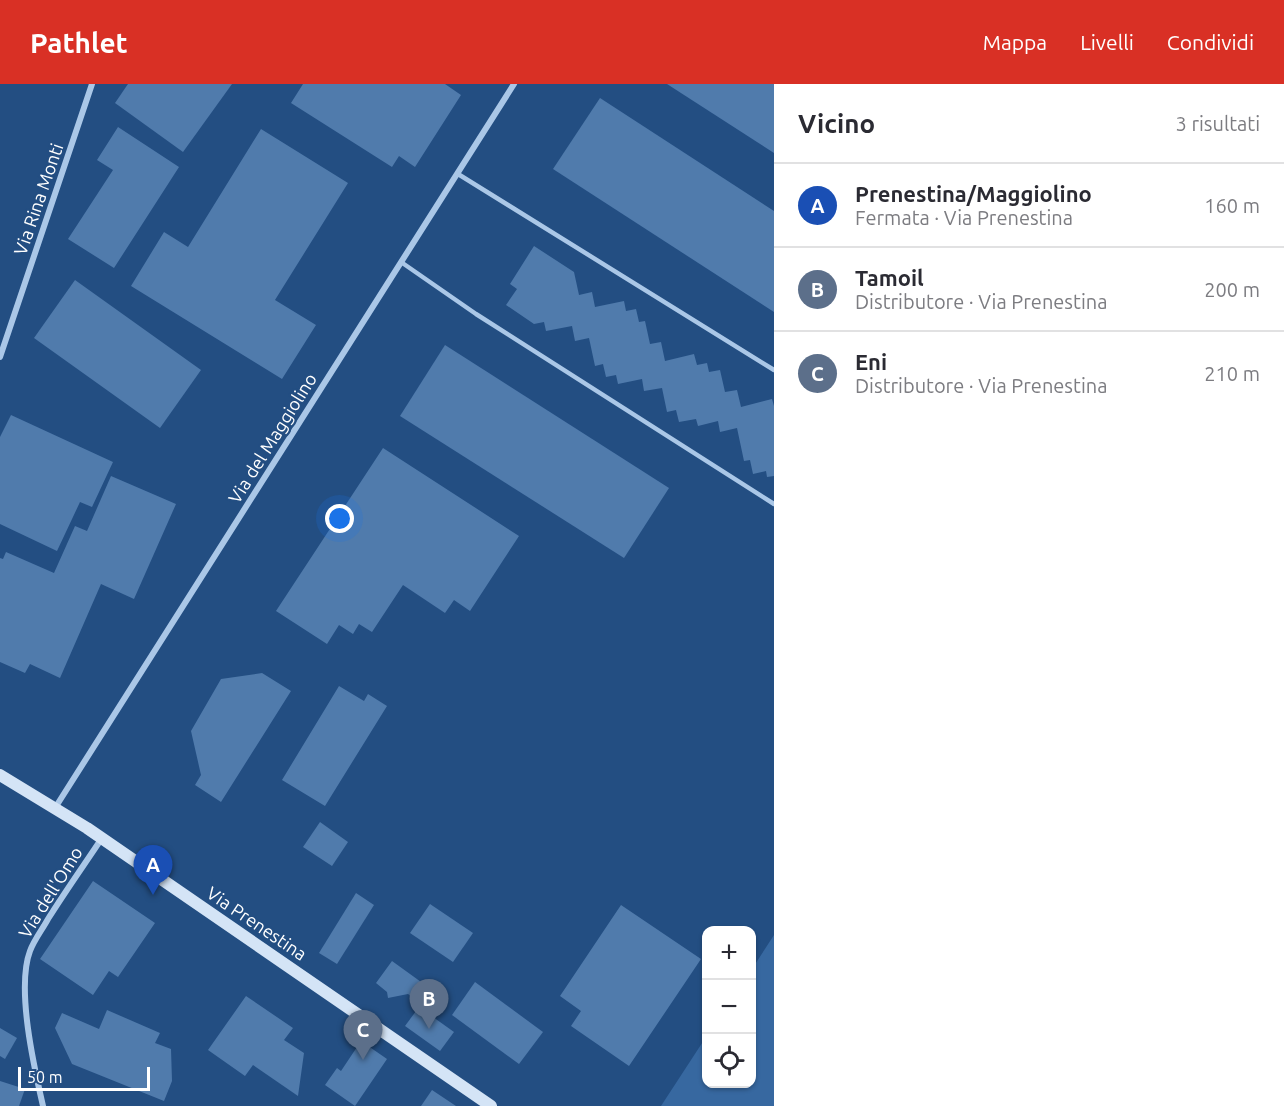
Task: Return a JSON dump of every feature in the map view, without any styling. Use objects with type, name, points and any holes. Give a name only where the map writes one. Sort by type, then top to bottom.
[{"type":"main road","name":"Via Prenestina","points":[[0,774],[102,838],[491,1106]]},
{"type":"street","name":"Via Rina Monti","points":[[0,357],[92,84]]},
{"type":"street","name":"Via del Maggiolino","points":[[55,808],[514,84]]},
{"type":"street","name":"Via dell'Omo","points":[[44,1106],[32,1050],[27,1010],[25,988],[27,961],[35,940],[102,838]]},
{"type":"lane","points":[[458,174],[774,370]]},
{"type":"lane","points":[[401,262],[476,314],[774,504]]},
{"type":"shaded area","points":[[774,935],[774,1106],[661,1106],[702,1043],[702,1088],[756,1088],[756,963]]},
{"type":"building","points":[[128,84],[232,84],[183,152],[115,103]]},
{"type":"building","points":[[303,84],[445,84],[461,95],[415,167],[399,156],[392,167],[291,103]]},
{"type":"building","points":[[667,84],[774,84],[774,153]]},
{"type":"building","points":[[600,98],[774,211],[774,312],[553,169]]},
{"type":"building","points":[[118,127],[179,167],[114,268],[68,239],[113,170],[97,160]]},
{"type":"building","points":[[261,129],[348,183],[275,300],[316,325],[282,379],[131,286],[164,232],[188,247]]},
{"type":"building","points":[[534,246],[574,272],[579,295],[592,292],[595,307],[624,301],[626,311],[636,309],[639,322],[645,321],[650,344],[661,342],[665,361],[694,354],[697,365],[707,363],[709,372],[720,370],[725,392],[737,390],[741,407],[772,399],[774,406],[774,476],[767,477],[766,471],[753,474],[750,460],[744,461],[737,428],[720,432],[718,421],[698,426],[696,419],[679,422],[676,410],[667,412],[662,388],[644,391],[642,379],[618,384],[616,375],[606,377],[603,364],[595,366],[589,338],[575,341],[572,326],[546,331],[544,322],[534,324],[506,305],[517,289],[510,284]]},
{"type":"building","points":[[75,280],[201,370],[160,428],[34,338]]},
{"type":"building","points":[[445,345],[669,488],[624,558],[400,416]]},
{"type":"building","points":[[11,415],[113,462],[92,507],[80,502],[57,551],[0,524],[0,437]]},
{"type":"building","points":[[383,448],[519,536],[470,611],[454,600],[445,613],[403,585],[372,632],[359,624],[353,634],[339,625],[327,644],[276,611]]},
{"type":"building","points":[[111,476],[176,504],[134,599],[101,584],[60,678],[30,664],[25,673],[0,662],[0,558],[3,559],[6,552],[54,573],[75,526],[87,531]]},
{"type":"building","points":[[262,673],[291,691],[221,802],[195,785],[201,775],[191,731],[221,679]]},
{"type":"building","points":[[339,686],[364,701],[368,694],[387,706],[325,806],[282,780]]},
{"type":"building","points":[[320,822],[348,842],[332,866],[303,847]]},
{"type":"building","points":[[93,881],[155,923],[118,977],[109,971],[93,995],[40,959]]},
{"type":"building","points":[[356,893],[374,905],[337,964],[319,953]]},
{"type":"building","points":[[430,904],[473,933],[453,962],[410,933]]},
{"type":"building","points":[[621,905],[701,959],[629,1066],[571,1026],[581,1011],[560,996]]},
{"type":"building","points":[[392,961],[428,987],[418,1001],[408,994],[388,998],[387,992],[376,983]]},
{"type":"building","points":[[475,982],[543,1032],[519,1064],[452,1015]]},
{"type":"building","points":[[246,996],[293,1028],[284,1040],[304,1053],[298,1096],[253,1065],[245,1076],[208,1050]]},
{"type":"building","points":[[419,1007],[454,1032],[440,1051],[405,1026]]},
{"type":"building","points":[[107,1010],[160,1033],[155,1043],[171,1049],[172,1081],[164,1101],[72,1064],[55,1028],[62,1013],[99,1029]]},
{"type":"building","points":[[0,1028],[17,1038],[5,1059],[0,1056]]},
{"type":"building","points":[[361,1041],[387,1059],[355,1106],[325,1085],[337,1068],[341,1071]]},
{"type":"building","points":[[0,1081],[25,1089],[19,1106],[0,1106]]},
{"type":"building","points":[[432,1090],[456,1106],[421,1106]]},
{"type":"place","name":"Prenestina/Maggiolino","points":[[153,895]]},
{"type":"place","name":"Tamoil","points":[[429,1029]]},
{"type":"place","name":"Eni","points":[[363,1060]]}]
